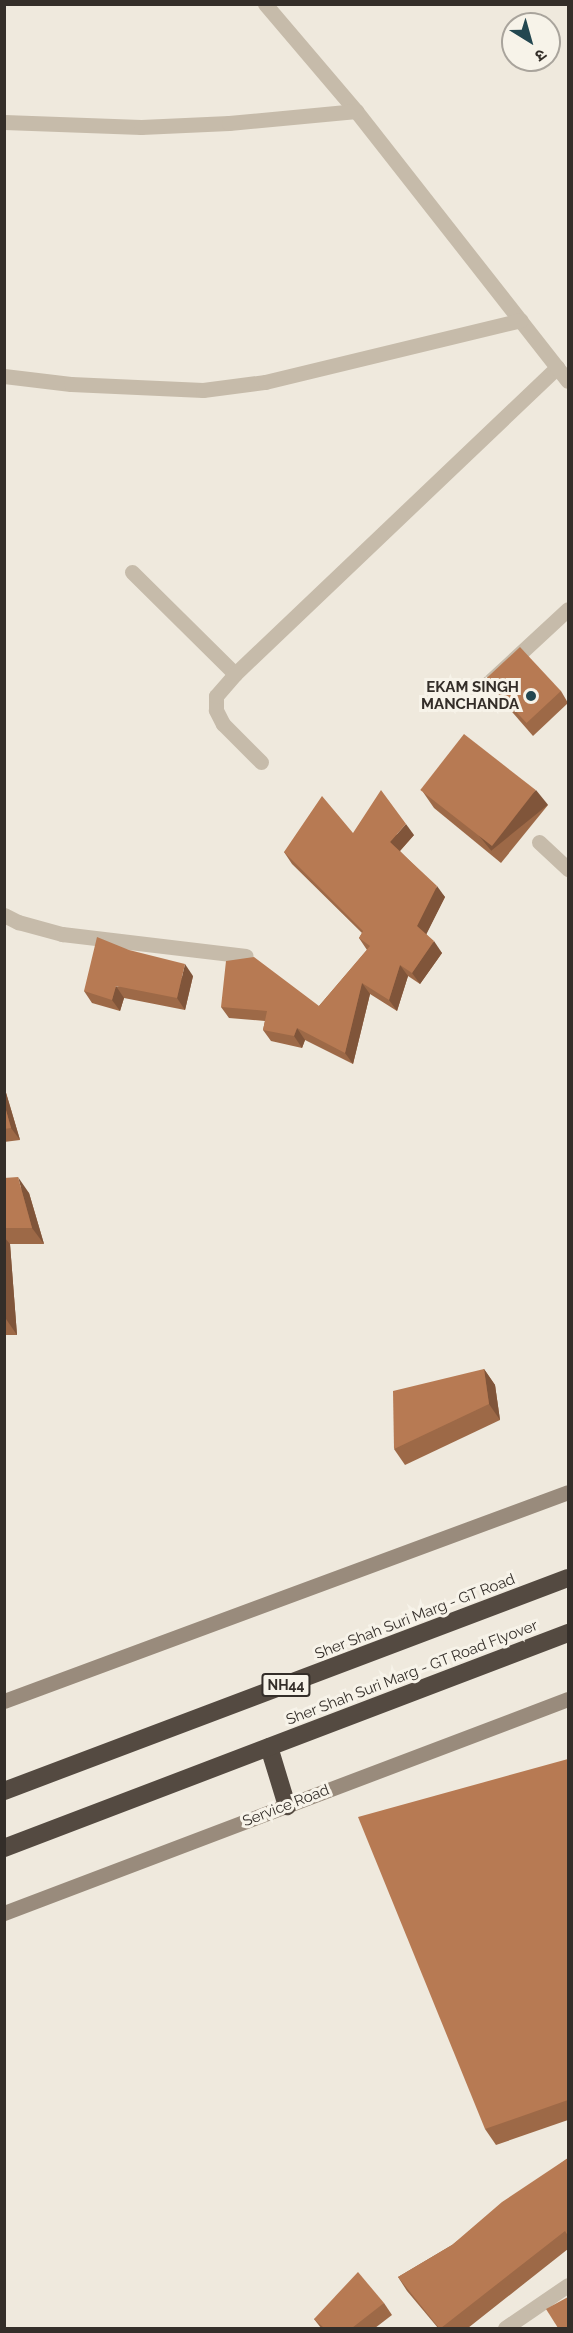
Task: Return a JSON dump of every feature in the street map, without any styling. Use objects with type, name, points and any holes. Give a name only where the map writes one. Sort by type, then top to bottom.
[{"type":"highway","name":"Sher Shah Suri Marg - GT Road","points":[[4,1791],[568,1578]]},
{"type":"highway","name":"Sher Shah Suri Marg - GT Road Flyover","points":[[269,1747],[568,1633]]},
{"type":"highway","points":[[4,1848],[269,1747],[287,1806]]},
{"type":"street","points":[[265,4],[356,111],[568,381]]},
{"type":"street","points":[[4,122],[141,126],[229,123],[356,111]]},
{"type":"street","points":[[4,376],[71,384],[203,390],[265,382],[521,320]]},
{"type":"street","points":[[261,762],[223,724],[216,710],[216,696],[235,674],[557,367]]},
{"type":"street","points":[[132,572],[235,674]]},
{"type":"street","points":[[487,684],[568,609]]},
{"type":"street","points":[[539,842],[568,868]]},
{"type":"street","points":[[4,915],[18,922],[62,934],[246,956]]},
{"type":"street","points":[[4,1701],[568,1492]]},
{"type":"street","name":"Service Road","points":[[4,1913],[568,1699]]},
{"type":"street","points":[[506,2328],[568,2285]]},
{"type":"building","name":"EKAM SINGH MANCHANDA","points":[[520,647],[561,691],[527,723],[486,679]]},
{"type":"building","points":[[464,734],[536,790],[492,846],[420,790]]},
{"type":"building","points":[[381,790],[406,824],[390,842],[437,886],[417,926],[434,941],[412,973],[400,965],[389,1000],[362,983],[345,1053],[297,1028],[294,1036],[263,1030],[267,1011],[221,1007],[226,961],[254,957],[319,1006],[370,946],[359,938],[363,931],[284,852],[322,796],[353,833]]},
{"type":"building","points":[[97,937],[129,950],[185,964],[177,998],[116,986],[112,1000],[84,991]]},
{"type":"building","points":[[4,1103],[11,1128],[4,1129]]},
{"type":"building","points":[[18,1177],[32,1228],[4,1228],[4,1178]]},
{"type":"building","points":[[484,1369],[489,1404],[394,1449],[393,1391]]},
{"type":"building","points":[[568,1759],[568,2100],[485,2129],[358,1817]]},
{"type":"building","points":[[568,2158],[568,2236],[565,2231],[439,2328],[398,2277],[452,2245],[502,2202]]},
{"type":"building","points":[[358,2272],[384,2303],[352,2328],[324,2328],[314,2319]]},
{"type":"building","points":[[568,2297],[568,2328],[558,2328],[546,2309]]},
{"type":"place","name":"EKAM SINGH MANCHANDA","points":[[531,696]]}]
